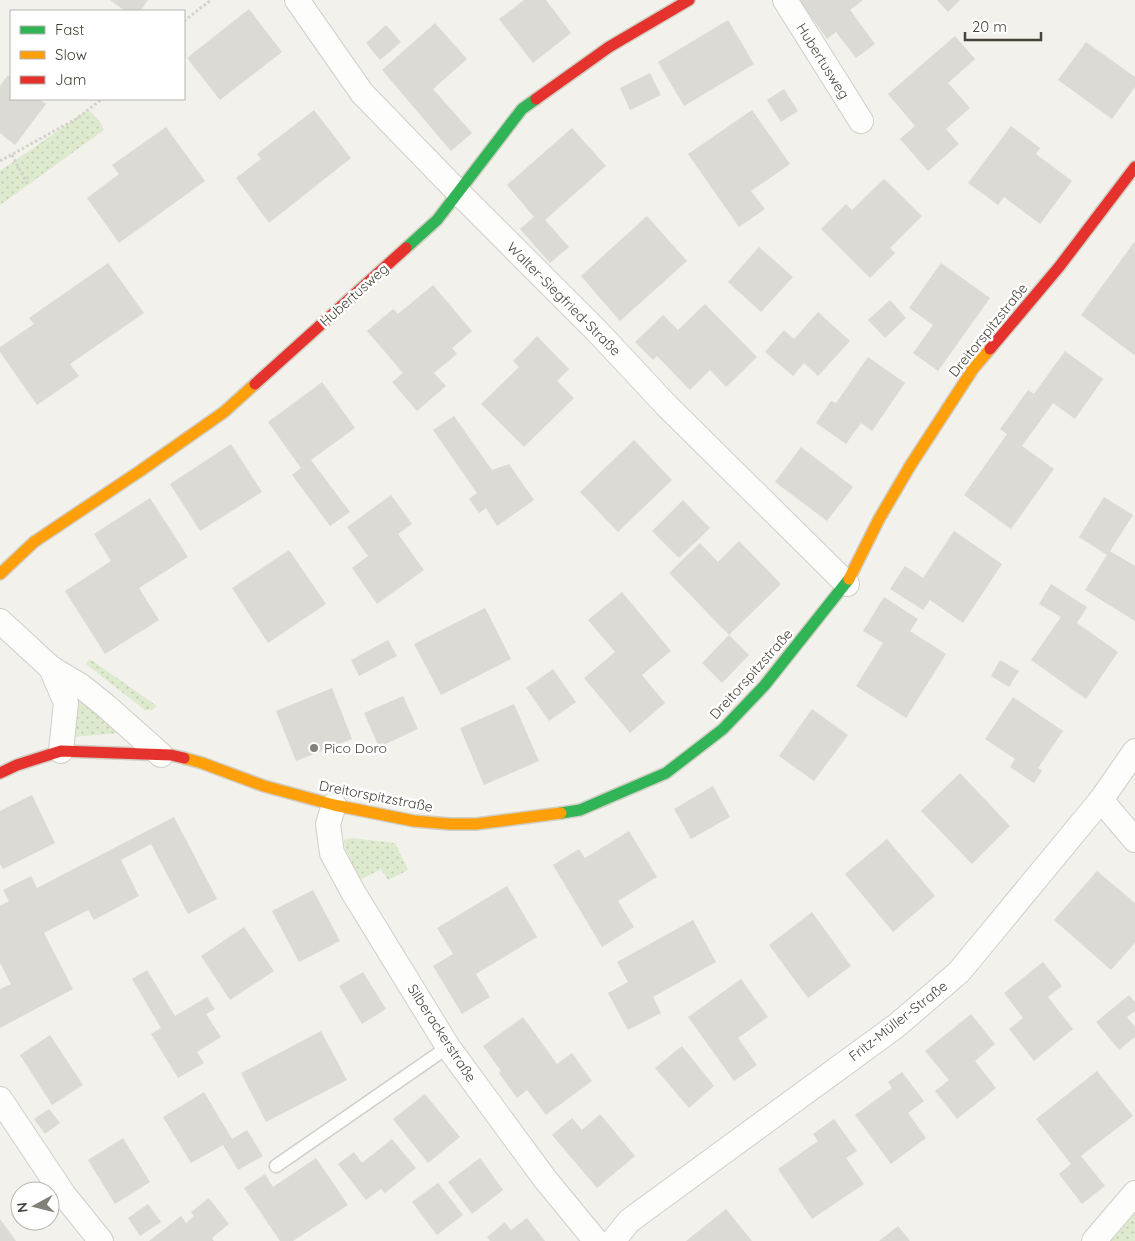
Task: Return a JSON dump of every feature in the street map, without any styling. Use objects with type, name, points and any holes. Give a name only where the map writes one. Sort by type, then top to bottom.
[{"type":"street","name":"Walter-Siegfried-Straße","points":[[297,0],[362,93],[596,330],[668,406],[846,584]]},
{"type":"street","name":"Hubertusweg","points":[[0,574],[34,542],[140,472],[224,412],[437,220],[522,109],[608,47],[689,0]]},
{"type":"street","name":"Hubertusweg","points":[[785,0],[861,121]]},
{"type":"street","name":"Dreitorspitzstraße","points":[[0,773],[17,765],[61,752],[171,755],[202,763],[264,786],[334,805],[414,821],[476,824],[580,810],[666,773],[723,729],[764,686],[846,584],[883,512],[910,466],[973,369],[1059,267],[1135,167]]},
{"type":"street","points":[[0,622],[51,668],[81,686],[161,755]]},
{"type":"street","points":[[51,668],[66,703],[61,752]]},
{"type":"street","name":"Fritz-Müller-Straße","points":[[613,1241],[629,1221],[896,1026],[960,972],[1101,800],[1135,751]]},
{"type":"street","points":[[1101,800],[1135,840]]},
{"type":"street","name":"Silberackerstraße","points":[[334,805],[328,824],[332,853],[347,881],[448,1047],[545,1179],[596,1241]]},
{"type":"street","points":[[0,1099],[64,1195],[101,1241]]},
{"type":"street","points":[[1094,1241],[1135,1193]]},
{"type":"lane","points":[[276,1166],[448,1047]]},
{"type":"path","points":[[185,21],[211,0]]},
{"type":"path","points":[[0,161],[76,120],[101,100]]},
{"type":"path","points":[[12,155],[28,185]]},
{"type":"green space","points":[[88,110],[99,120],[104,130],[0,205],[0,171]]},
{"type":"green space","points":[[90,659],[157,706],[152,710],[145,710],[86,664]]},
{"type":"green space","points":[[73,696],[122,726],[122,733],[70,737]]},
{"type":"green space","points":[[352,838],[395,843],[408,870],[388,880],[381,869],[360,880],[345,848],[344,840]]},
{"type":"green space","points":[[1135,1207],[1135,1241],[1106,1241]]},
{"type":"building","points":[[110,0],[148,0],[141,10],[124,10]]},
{"type":"building","points":[[524,0],[546,0],[571,33],[533,63],[499,19]]},
{"type":"building","points":[[799,0],[863,0],[850,10],[875,44],[856,58],[836,32],[827,39]]},
{"type":"building","points":[[937,0],[960,0],[948,12]]},
{"type":"building","points":[[249,9],[282,52],[220,100],[187,58]]},
{"type":"building","points":[[728,20],[754,64],[684,106],[658,62]]},
{"type":"building","points":[[435,23],[467,59],[433,89],[472,133],[451,151],[382,70]]},
{"type":"building","points":[[386,25],[401,42],[380,60],[366,43]]},
{"type":"building","points":[[955,36],[975,59],[948,83],[970,108],[946,129],[959,144],[928,171],[900,139],[915,126],[888,94]]},
{"type":"building","points":[[1086,42],[1135,77],[1135,87],[1112,119],[1058,80]]},
{"type":"building","points":[[650,73],[661,95],[630,110],[620,88]]},
{"type":"building","points":[[8,75],[10,77],[10,100],[40,100],[46,104],[15,145],[0,133],[0,86]]},
{"type":"building","points":[[784,89],[798,111],[781,122],[767,100]]},
{"type":"building","points":[[314,110],[351,158],[269,223],[236,178],[261,159],[257,154]]},
{"type":"building","points":[[752,110],[790,164],[751,191],[765,209],[739,227],[688,154]]},
{"type":"building","points":[[1011,126],[1040,148],[1036,154],[1072,181],[1040,224],[1004,197],[998,205],[968,183]]},
{"type":"building","points":[[166,127],[205,181],[119,243],[87,198],[119,174],[112,165]]},
{"type":"building","points":[[572,128],[606,166],[545,220],[569,247],[550,263],[520,229],[534,217],[507,185]]},
{"type":"building","points":[[884,179],[922,216],[890,248],[895,253],[870,278],[821,229],[846,204],[852,210]]},
{"type":"building","points":[[647,216],[687,261],[620,321],[581,276]]},
{"type":"building","points":[[1135,241],[1135,353],[1134,355],[1081,315]]},
{"type":"building","points":[[759,247],[793,277],[761,312],[728,282]]},
{"type":"building","points":[[108,263],[144,313],[70,364],[79,376],[37,405],[0,352],[0,347],[34,324],[29,318]]},
{"type":"building","points":[[941,263],[990,298],[938,371],[913,353],[933,325],[909,308]]},
{"type":"building","points":[[433,285],[472,331],[452,348],[457,354],[434,373],[446,386],[417,411],[392,382],[403,373],[367,331],[393,309],[398,314]]},
{"type":"building","points":[[890,300],[906,318],[885,338],[868,320]]},
{"type":"building","points":[[705,304],[757,357],[726,387],[710,370],[690,390],[657,356],[653,360],[635,342],[663,315],[678,330]]},
{"type":"building","points":[[818,312],[850,341],[818,376],[804,363],[793,376],[765,352],[784,330],[794,339]]},
{"type":"building","points":[[537,336],[569,369],[557,381],[574,398],[524,447],[481,404],[519,367],[513,361]]},
{"type":"building","points":[[1065,351],[1103,379],[1075,419],[1053,403],[1022,446],[1054,469],[1011,529],[964,495],[1007,434],[1000,429],[1028,390],[1034,394]]},
{"type":"building","points":[[868,357],[905,383],[872,431],[861,423],[846,444],[816,423],[831,401],[836,403]]},
{"type":"building","points":[[322,382],[355,428],[311,460],[350,512],[330,526],[292,475],[301,468],[268,422]]},
{"type":"building","points":[[454,416],[492,470],[509,464],[534,500],[497,526],[486,508],[479,513],[469,499],[477,493],[433,430]]},
{"type":"building","points":[[634,440],[672,480],[618,532],[580,492]]},
{"type":"building","points":[[231,444],[262,492],[200,531],[170,484]]},
{"type":"building","points":[[801,447],[853,487],[827,521],[775,482]]},
{"type":"building","points":[[391,495],[412,524],[398,534],[424,570],[377,604],[352,568],[368,556],[347,527]]},
{"type":"building","points":[[1104,497],[1133,515],[1110,551],[1135,566],[1135,621],[1085,590],[1107,555],[1079,537]]},
{"type":"building","points":[[150,498],[188,557],[139,588],[159,620],[105,654],[65,591],[111,561],[94,534]]},
{"type":"building","points":[[683,500],[710,528],[679,558],[652,531]]},
{"type":"building","points":[[954,531],[1002,564],[963,623],[930,600],[923,610],[890,589],[905,566],[923,578]]},
{"type":"building","points":[[739,541],[781,584],[729,635],[669,573],[700,543],[718,562]]},
{"type":"building","points":[[289,550],[326,604],[268,643],[232,588]]},
{"type":"building","points":[[1051,584],[1087,607],[1077,623],[1118,652],[1086,699],[1031,660],[1061,617],[1039,604]]},
{"type":"building","points":[[622,592],[671,651],[642,675],[665,703],[630,733],[584,678],[615,652],[588,620]]},
{"type":"building","points":[[884,597],[918,619],[910,631],[946,654],[906,718],[856,686],[883,643],[863,631]]},
{"type":"building","points":[[485,608],[511,659],[441,695],[414,644]]},
{"type":"building","points":[[729,635],[749,655],[722,683],[702,663]]},
{"type":"building","points":[[388,640],[397,656],[359,676],[351,660]]},
{"type":"building","points":[[1000,660],[1019,671],[1009,687],[991,676]]},
{"type":"building","points":[[553,669],[576,702],[549,721],[526,688]]},
{"type":"building","points":[[332,688],[352,739],[296,761],[276,711]]},
{"type":"building","points":[[403,696],[418,729],[379,747],[364,713]]},
{"type":"building","points":[[1013,697],[1063,731],[1038,768],[1042,771],[1034,783],[1010,767],[1015,759],[985,739]]},
{"type":"building","points":[[514,704],[539,761],[484,785],[460,728]]},
{"type":"building","points":[[812,709],[848,735],[814,781],[779,756]]},
{"type":"building","points":[[960,773],[1010,826],[972,864],[921,811]]},
{"type":"building","points":[[713,786],[730,817],[691,839],[674,809]]},
{"type":"building","points":[[32,795],[55,843],[3,869],[0,864],[0,811]]},
{"type":"building","points":[[174,817],[217,899],[188,914],[151,844],[121,860],[139,896],[94,920],[88,910],[44,933],[73,989],[0,1028],[0,989],[11,984],[0,963],[0,906],[9,901],[3,890],[31,876],[37,888]]},
{"type":"building","points":[[629,831],[657,877],[618,901],[634,927],[602,947],[553,865],[579,849],[585,858]]},
{"type":"building","points":[[887,839],[935,896],[893,932],[845,874]]},
{"type":"building","points":[[1097,871],[1135,903],[1135,943],[1111,970],[1054,920]]},
{"type":"building","points":[[507,886],[537,937],[476,974],[490,997],[462,1014],[433,966],[453,954],[437,928]]},
{"type":"building","points":[[313,890],[340,941],[299,962],[272,911]]},
{"type":"building","points":[[812,912],[851,966],[808,998],[769,945]]},
{"type":"building","points":[[693,920],[716,962],[653,997],[661,1013],[628,1030],[608,993],[628,982],[617,962]]},
{"type":"building","points":[[244,927],[274,971],[230,1000],[201,956]]},
{"type":"building","points":[[1043,962],[1062,986],[1048,997],[1073,1029],[1034,1061],[1009,1029],[1023,1018],[1004,993]]},
{"type":"building","points":[[147,970],[175,1016],[207,997],[215,1009],[206,1014],[221,1037],[197,1052],[204,1063],[178,1078],[151,1034],[161,1028],[132,979]]},
{"type":"building","points":[[363,972],[386,1009],[362,1024],[339,986]]},
{"type":"building","points":[[741,979],[768,1017],[738,1038],[757,1065],[734,1081],[688,1017]]},
{"type":"building","points":[[1129,995],[1135,1002],[1135,1011],[1127,1017],[1135,1027],[1135,1037],[1119,1050],[1096,1022]]},
{"type":"building","points":[[971,1014],[995,1044],[975,1061],[996,1088],[957,1119],[935,1091],[949,1080],[925,1051]]},
{"type":"building","points":[[523,1017],[557,1064],[572,1053],[592,1081],[546,1115],[527,1090],[517,1098],[483,1046]]},
{"type":"building","points":[[321,1031],[347,1080],[266,1122],[241,1073]]},
{"type":"building","points":[[50,1035],[83,1085],[52,1105],[20,1055]]},
{"type":"building","points":[[682,1046],[714,1086],[689,1108],[655,1068]]},
{"type":"building","points":[[1097,1071],[1133,1116],[1081,1156],[1105,1186],[1082,1204],[1059,1174],[1071,1164],[1036,1119]]},
{"type":"building","points":[[902,1072],[924,1101],[908,1113],[926,1138],[891,1164],[855,1115],[892,1088],[888,1082]]},
{"type":"building","points":[[204,1092],[232,1139],[247,1130],[263,1156],[238,1170],[223,1145],[191,1163],[163,1117]]},
{"type":"building","points":[[425,1094],[460,1137],[428,1163],[393,1119]]},
{"type":"building","points":[[49,1109],[60,1123],[45,1134],[34,1119]]},
{"type":"building","points":[[600,1114],[635,1156],[597,1188],[552,1135],[572,1118],[582,1130]]},
{"type":"building","points":[[834,1119],[857,1151],[846,1158],[864,1184],[812,1219],[778,1169],[818,1141],[813,1134]]},
{"type":"building","points":[[123,1138],[150,1182],[115,1204],[88,1160]]},
{"type":"building","points":[[392,1139],[416,1168],[385,1193],[381,1189],[366,1200],[338,1164],[354,1152],[362,1163]]},
{"type":"building","points":[[316,1158],[348,1205],[293,1241],[280,1241],[244,1188],[265,1174],[273,1187]]},
{"type":"building","points":[[480,1158],[503,1190],[472,1214],[448,1182]]},
{"type":"building","points":[[438,1183],[463,1215],[437,1235],[412,1202]]},
{"type":"building","points":[[209,1198],[229,1224],[212,1238],[214,1241],[149,1241],[181,1216],[186,1223],[194,1216],[191,1212]]},
{"type":"building","points":[[148,1204],[161,1222],[140,1236],[128,1218]]},
{"type":"building","points":[[726,1209],[752,1241],[686,1241]]},
{"type":"building","points":[[527,1218],[545,1241],[490,1241],[487,1237],[505,1222],[511,1230]]},
{"type":"building","points":[[0,1219],[16,1241],[0,1241]]},
{"type":"building","points":[[898,1226],[910,1241],[879,1241]]},
{"type":"traffic: fast","points":[[406,248],[437,220],[522,109],[536,99]]},
{"type":"traffic: fast","points":[[561,813],[580,810],[666,773],[723,729],[764,686],[849,579]]},
{"type":"traffic: slow","points":[[849,579],[879,519],[910,466],[973,369],[990,349]]},
{"type":"traffic: slow","points":[[0,574],[34,542],[224,412],[255,384]]},
{"type":"traffic: slow","points":[[184,758],[264,786],[334,805],[414,821],[476,824],[561,813]]},
{"type":"traffic: jam","points":[[536,99],[609,47],[689,0]]},
{"type":"traffic: jam","points":[[990,349],[1059,267],[1135,167]]},
{"type":"traffic: jam","points":[[255,384],[406,248]]},
{"type":"traffic: jam","points":[[0,773],[17,765],[61,751],[171,755],[184,758]]},
{"type":"place","name":"Pico Doro","points":[[314,748]]}]
